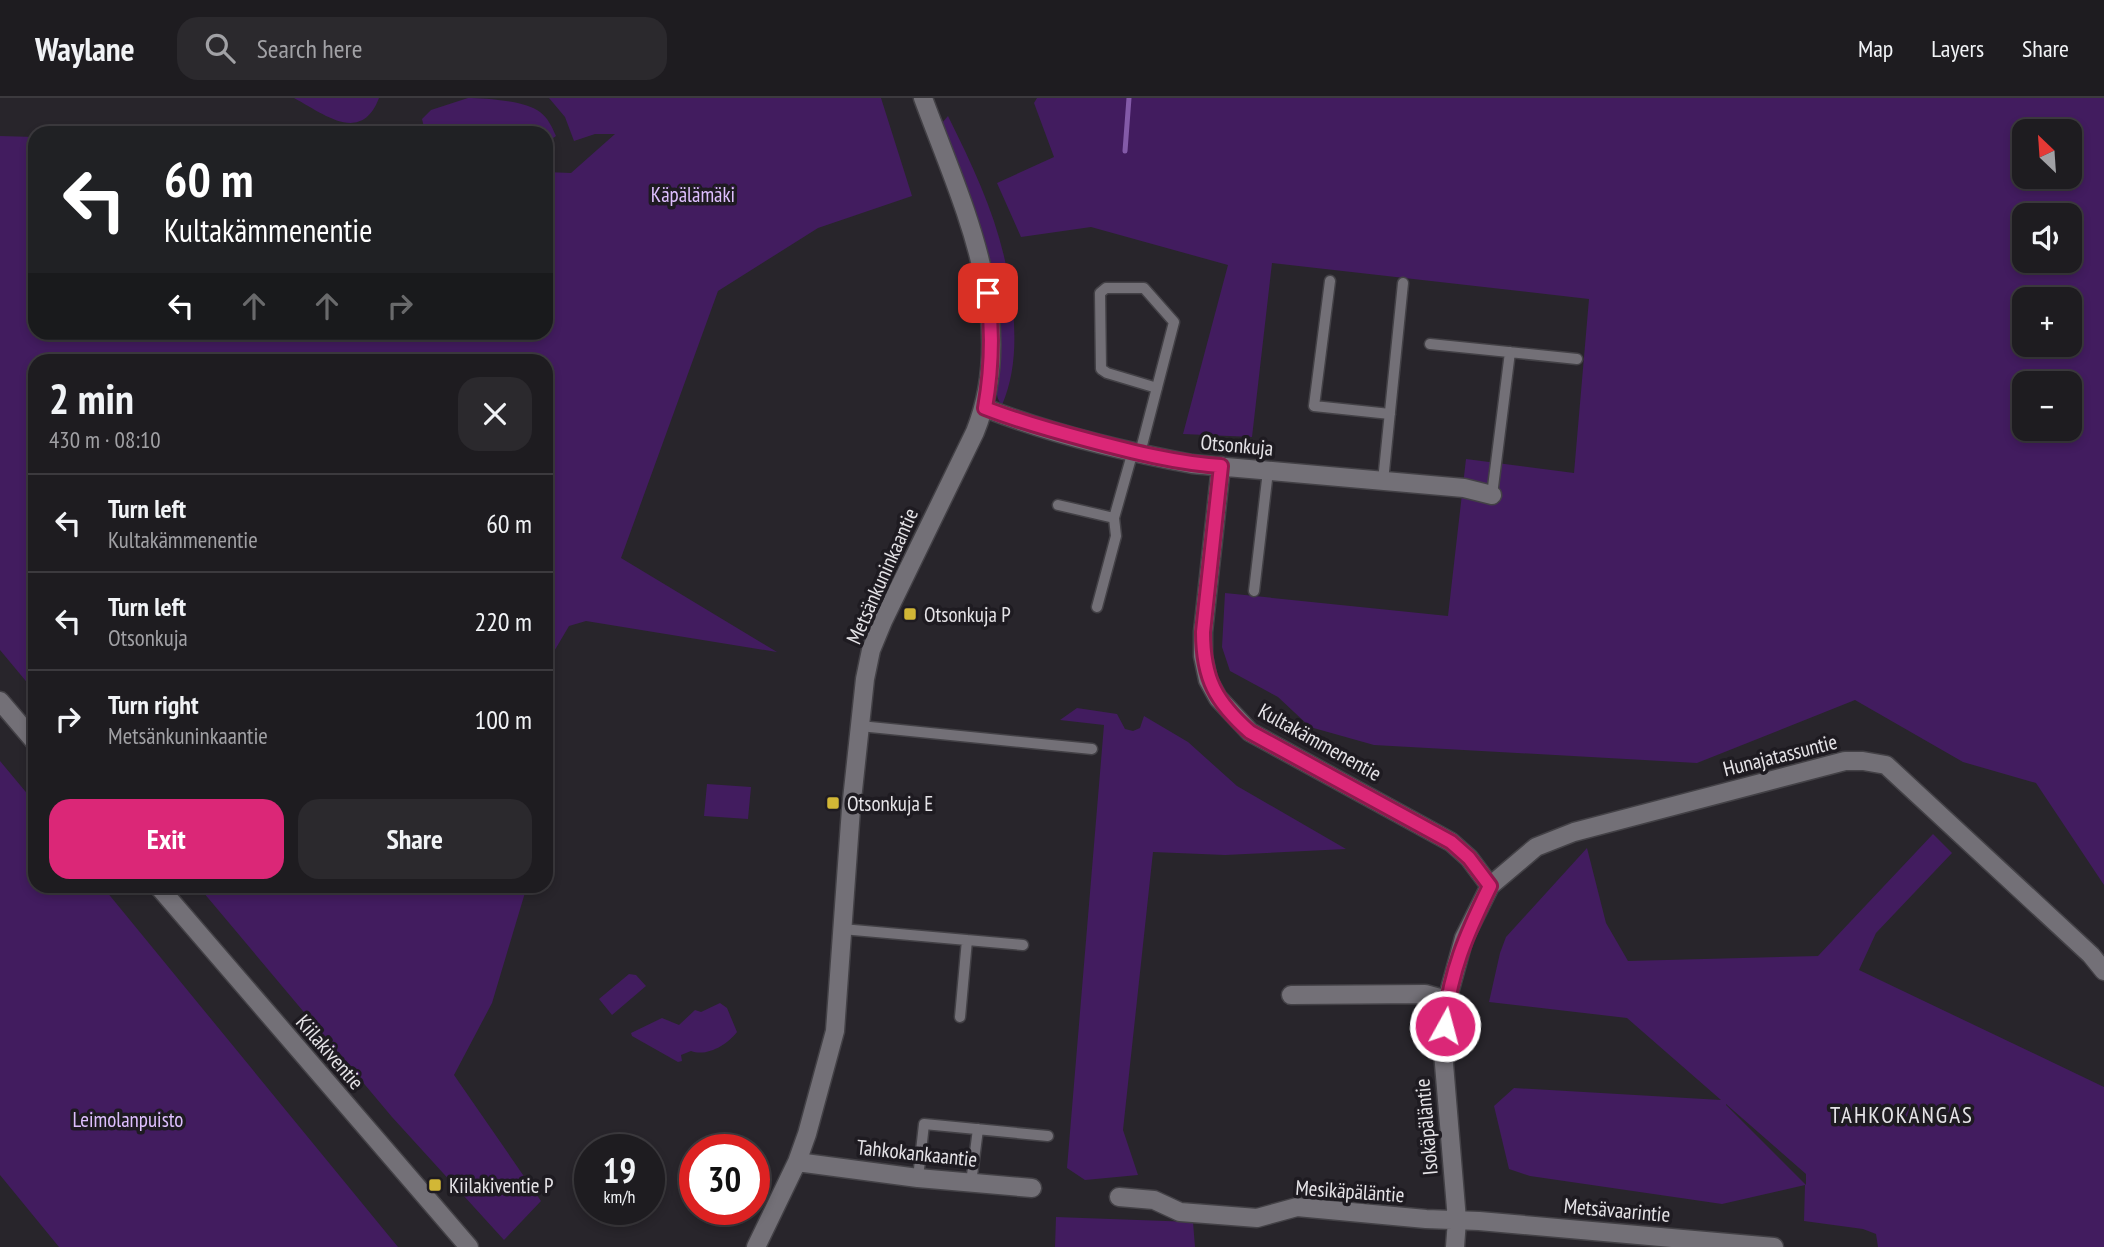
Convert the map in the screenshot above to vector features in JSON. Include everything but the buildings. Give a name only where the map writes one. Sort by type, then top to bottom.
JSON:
[{"type":"street","name":"Metsänkuninkaantie","points":[[756,1247],[797,1162],[835,1031],[860,726],[871,650],[985,408],[991,370],[993,328],[988,293],[967,218],[923,98]]},
{"type":"street","name":"Otsonkuja","points":[[985,408],[1061,432],[1192,464],[1464,488],[1492,495]]},
{"type":"street","name":"Kultakämmenentie","points":[[1221,466],[1203,632],[1203,656],[1209,680],[1218,698],[1233,718],[1250,732],[1451,842],[1469,858],[1490,886]]},
{"type":"street","points":[[0,701],[28,734]]},
{"type":"street","name":"Hunajatassuntie","points":[[1490,886],[1536,847],[1574,832],[1845,761],[1863,761],[1886,765],[1899,775],[2091,955],[2104,971]]},
{"type":"street","name":"Isokäpäläntie","points":[[1455,1247],[1457,1220],[1443,1052],[1447,1000],[1464,938],[1490,886]]},
{"type":"street","name":"Kiilakiventie","points":[[164,893],[469,1247]]},
{"type":"street","points":[[1291,995],[1425,995],[1447,1000]]},
{"type":"street","name":"Tahkokankaantie","points":[[797,1162],[918,1178],[1032,1188]]},
{"type":"street","name":"Mesikäpäläntie","points":[[1119,1197],[1154,1200],[1180,1212],[1257,1217],[1297,1207],[1457,1220]]},
{"type":"street","name":"Metsävaarintie","points":[[1457,1220],[1774,1247]]},
{"type":"lane","points":[[1330,281],[1314,406],[1390,414]]},
{"type":"lane","points":[[1382,481],[1404,283]]},
{"type":"lane","points":[[1097,607],[1116,536],[1114,518],[1157,388],[1174,322],[1144,288],[1106,288],[1100,293],[1101,369],[1157,388]]},
{"type":"lane","points":[[1430,344],[1577,359]]},
{"type":"lane","points":[[1492,495],[1510,352]]},
{"type":"lane","points":[[1254,591],[1268,471]]},
{"type":"lane","points":[[1058,505],[1114,518]]},
{"type":"lane","points":[[860,726],[1092,750]]},
{"type":"lane","points":[[842,929],[1023,945]]},
{"type":"lane","points":[[960,1017],[967,940]]},
{"type":"lane","points":[[918,1178],[924,1124],[1048,1136]]},
{"type":"lane","points":[[971,1182],[978,1129]]},
{"type":"green space","points":[[294,98],[379,98],[371,112],[362,120],[352,123],[329,117]]},
{"type":"green space","points":[[468,98],[506,101],[534,108],[551,126],[424,126],[422,119],[431,110]]},
{"type":"green space","name":"Käpälämäki","points":[[549,98],[881,98],[912,196],[818,228],[718,291],[621,558],[777,652],[586,621],[569,626],[553,653],[553,354],[28,354],[28,684],[0,650],[0,136],[28,137],[28,340],[553,340],[553,172],[571,173],[615,134],[595,134],[574,141],[565,117]]},
{"type":"green space","points":[[1037,98],[2104,98],[2104,885],[2036,783],[1963,762],[1855,700],[1697,763],[1374,745],[1310,727],[1278,697],[1230,671],[1222,647],[1225,593],[1448,616],[1466,459],[1574,473],[1589,299],[1272,263],[1252,437],[1183,434],[1228,265],[1091,227],[1021,237],[997,183],[1054,157],[1034,103]]},
{"type":"green space","points":[[948,116],[990,209],[1009,282],[1014,346],[1010,382],[1002,405],[997,394],[1000,333],[995,279],[942,123]]},
{"type":"green space","points":[[1077,708],[1117,714],[1125,729],[1133,731],[1140,728],[1144,716],[1188,742],[1237,786],[1346,849],[1225,855],[1153,852],[1123,1130],[1138,1175],[1085,1180],[1067,1168],[1104,725],[1060,720]]},
{"type":"green space","name":"Leimolanpuisto","points":[[0,761],[28,795],[28,893],[108,893],[398,1247],[59,1247],[0,1175]]},
{"type":"green space","points":[[707,784],[751,787],[748,819],[704,816]]},
{"type":"green space","points":[[1933,834],[1952,853],[1876,933],[1859,970],[2104,1087],[2104,1247],[1878,1247],[1876,1234],[1863,1229],[1804,1221],[1805,1185],[1722,1204],[1530,1176],[1509,1169],[1494,1106],[1514,1088],[1721,1100],[1627,1018],[1489,1002],[1506,937],[1587,848],[1606,923],[1628,961],[1818,956]],"holes":[[[1726,1104],[1806,1174],[1806,1185]]]},
{"type":"green space","points":[[204,893],[525,893],[492,1003],[454,1075],[541,1201],[504,1240],[392,1117]]},
{"type":"green space","points":[[629,974],[636,975],[646,986],[612,1015],[599,999]]},
{"type":"green space","points":[[720,1003],[727,1008],[737,1032],[728,1041],[710,1051],[691,1051],[681,1055],[682,1061],[678,1062],[632,1036],[631,1033],[662,1018],[679,1025],[695,1010],[701,1012]]},
{"type":"green space","points":[[1056,1217],[1193,1222],[1195,1247],[1055,1247]]},
{"type":"waterway","points":[[1125,151],[1129,98]]},
{"type":"place","name":"Otsonkuja P","points":[[910,614]]},
{"type":"place","name":"Otsonkuja E","points":[[833,803]]},
{"type":"place","name":"Kiilakiventie P","points":[[435,1185]]},
{"type":"district","name":"TAHKOKANGAS","points":[[1902,1114]]},
{"type":"route","points":[[988,293],[993,328],[991,370],[985,408],[1004,416],[1152,456],[1192,464],[1221,466],[1203,632],[1203,656],[1209,680],[1233,718],[1250,732],[1451,842],[1469,858],[1490,886],[1464,938],[1447,1000],[1445,1026]]}]
